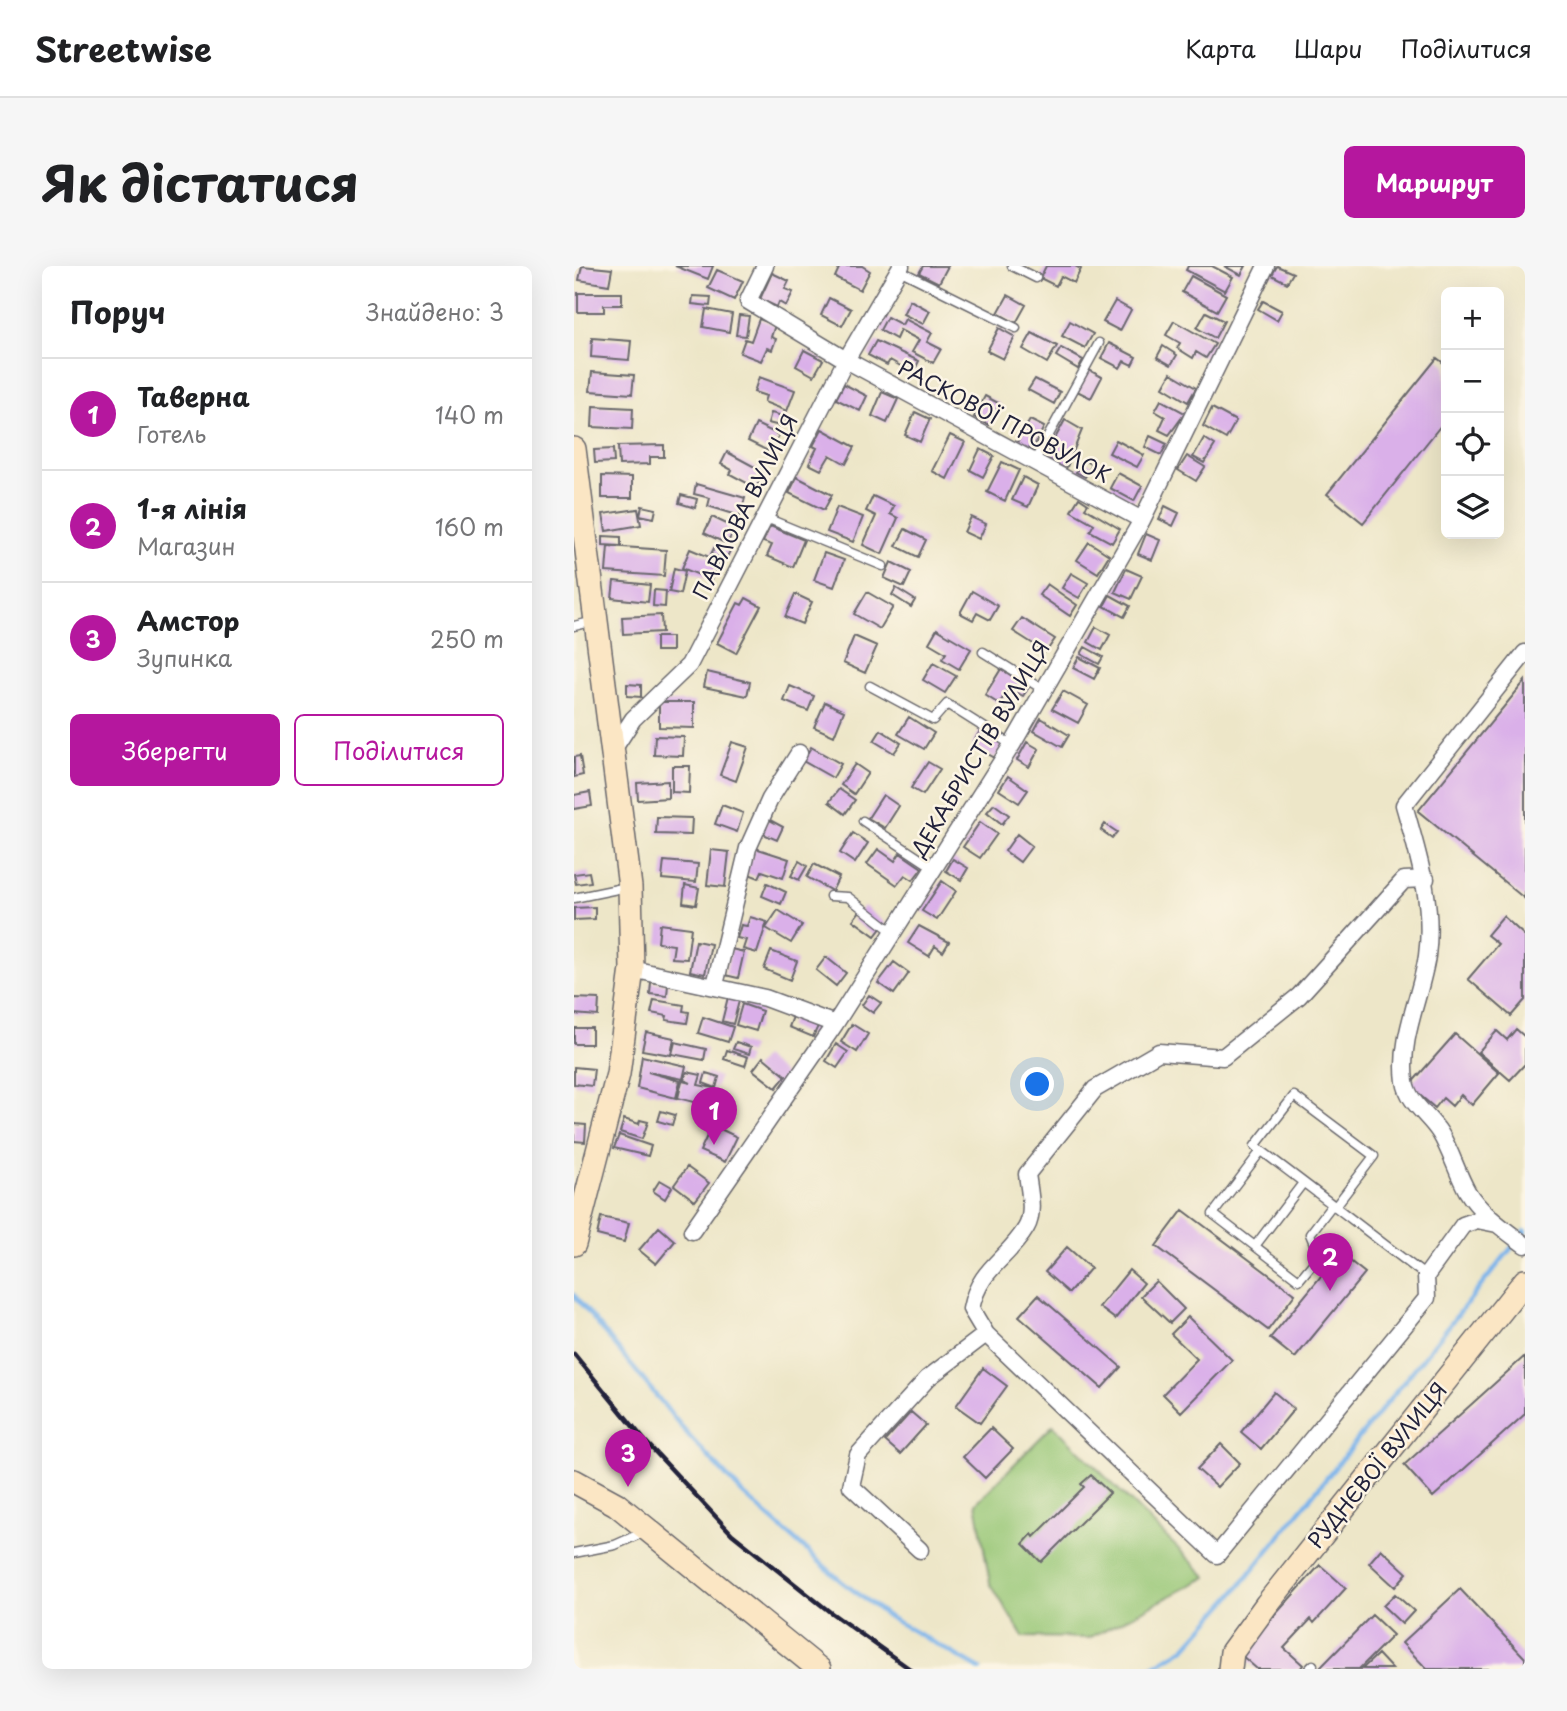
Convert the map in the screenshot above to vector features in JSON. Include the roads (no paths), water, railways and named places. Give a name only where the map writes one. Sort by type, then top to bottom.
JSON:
[{"type":"street","name":"РАСКОВОЇ ПРОВУЛОК","points":[[765,266],[748,301],[846,360],[1142,520]]},
{"type":"street","name":"ДЕКАБРИСТІВ ВУЛИЦЯ","points":[[692,1231],[835,1024],[1012,745],[1142,520],[1266,266]]},
{"type":"street","name":"ПАВЛОВА ВУЛИЦЯ","points":[[611,753],[633,719],[689,665],[846,360],[900,268]]},
{"type":"street","points":[[574,449],[584,623],[611,753],[630,887],[632,969],[618,1074],[574,1244]]},
{"type":"street","points":[[1525,653],[1404,805],[1426,879],[1427,957],[1409,1031],[1404,1077],[1407,1089],[1440,1132],[1468,1193],[1497,1224],[1525,1245]]},
{"type":"street","points":[[715,985],[748,848],[770,799],[799,753]]},
{"type":"street","points":[[1426,879],[1404,880],[1299,996],[1223,1056],[1159,1052],[1095,1089],[1027,1174],[1031,1209],[1027,1227],[975,1288],[971,1309],[986,1334],[1217,1555],[1427,1298],[1426,1276],[1462,1225],[1477,1220],[1497,1224]]},
{"type":"street","points":[[632,969],[765,998],[835,1024]]},
{"type":"street","name":"РУДНЄВОЇ ВУЛИЦЯ","points":[[1231,1660],[1525,1281]]},
{"type":"street","points":[[920,1550],[851,1486],[858,1455],[928,1378],[986,1334]]},
{"type":"street","points":[[574,1481],[616,1504],[819,1669]]},
{"type":"lane","points":[[1012,266],[1036,278]]},
{"type":"lane","points":[[900,268],[1016,328]]},
{"type":"lane","points":[[1034,462],[1099,342]]},
{"type":"lane","points":[[764,517],[883,566]]},
{"type":"lane","points":[[983,652],[1044,690]]},
{"type":"lane","points":[[870,686],[933,720],[947,704],[1012,745]]},
{"type":"lane","points":[[863,821],[934,868]]},
{"type":"lane","points":[[574,898],[630,887]]},
{"type":"lane","points":[[830,896],[848,897],[894,932]]},
{"type":"lane","points":[[1261,1151],[1213,1214],[1299,1280],[1320,1256],[1310,1234],[1333,1206],[1374,1156],[1294,1096],[1255,1146],[1333,1206],[1426,1276]]},
{"type":"lane","points":[[1255,1246],[1303,1183]]},
{"type":"lane","points":[[574,1553],[615,1545],[649,1530]]},
{"type":"waterway","points":[[1150,1669],[1185,1648],[1235,1592],[1525,1231]]},
{"type":"waterway","points":[[574,1295],[690,1437],[742,1493],[841,1581],[887,1616],[980,1669]]},
{"type":"railway","points":[[574,1354],[645,1441],[732,1534],[830,1612],[910,1669]]},
{"type":"place","name":"Таверна","points":[[714,1145]]},
{"type":"place","name":"1-я лінія","points":[[1330,1291]]},
{"type":"place","name":"Амстор","points":[[628,1487]]}]
